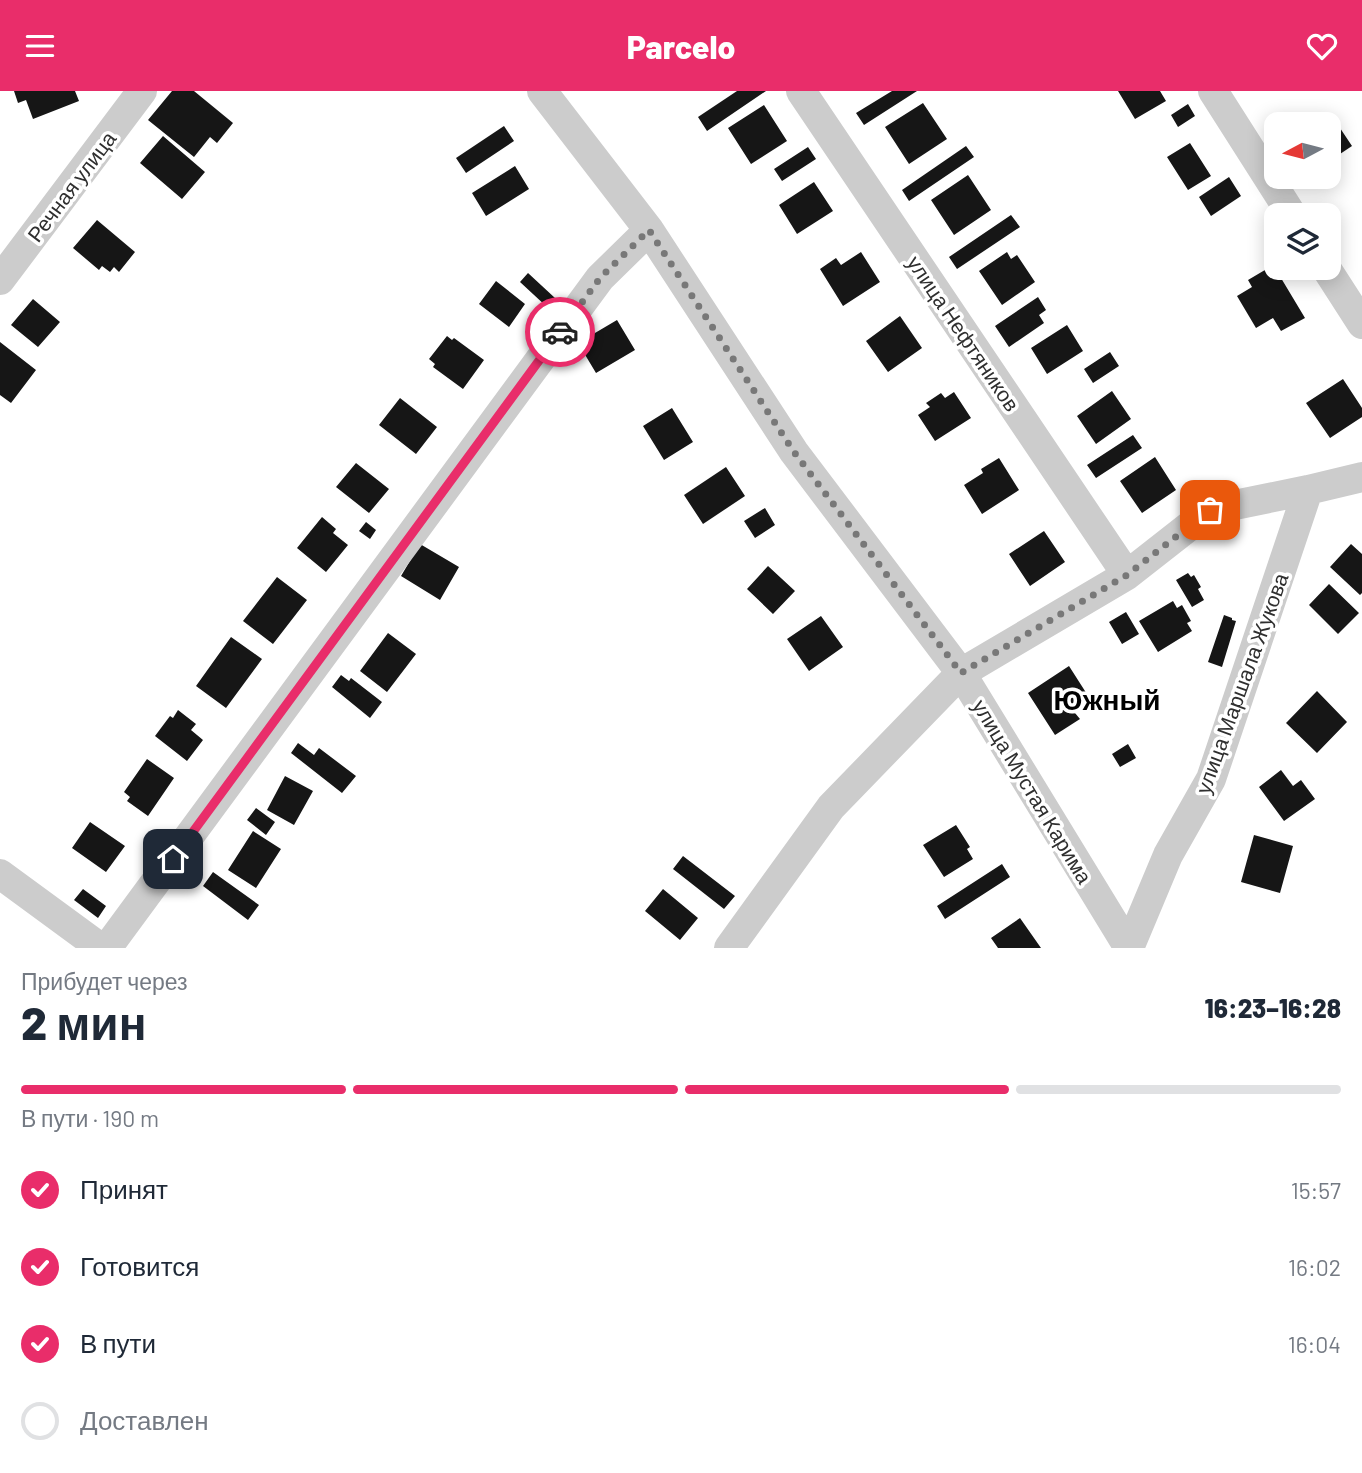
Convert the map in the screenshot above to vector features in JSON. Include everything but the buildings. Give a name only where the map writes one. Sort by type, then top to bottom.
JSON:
[{"type":"street","name":"Речная улица","points":[[0,280],[142,91]]},
{"type":"street","name":"улица Мустая Карима","points":[[542,91],[649,230],[794,452],[961,673],[1129,948]]},
{"type":"street","name":"улица Нефтяников","points":[[801,91],[1127,575]]},
{"type":"street","points":[[1213,91],[1284,203]]},
{"type":"street","points":[[107,948],[600,278],[649,230]]},
{"type":"street","points":[[1334,280],[1362,324]]},
{"type":"street","points":[[729,948],[831,807],[961,673],[1127,575],[1210,510],[1308,491],[1362,477]]},
{"type":"street","name":"улица Маршала Жукова","points":[[1129,948],[1168,855],[1211,779],[1308,491]]},
{"type":"street","points":[[0,874],[101,948]]},
{"type":"way so far","points":[[560,332],[600,278],[649,230],[794,452],[961,673],[1127,575],[1210,510]]},
{"type":"district","name":"Южный","points":[[1107,699]]},
{"type":"route","points":[[173,859],[560,332]]}]
